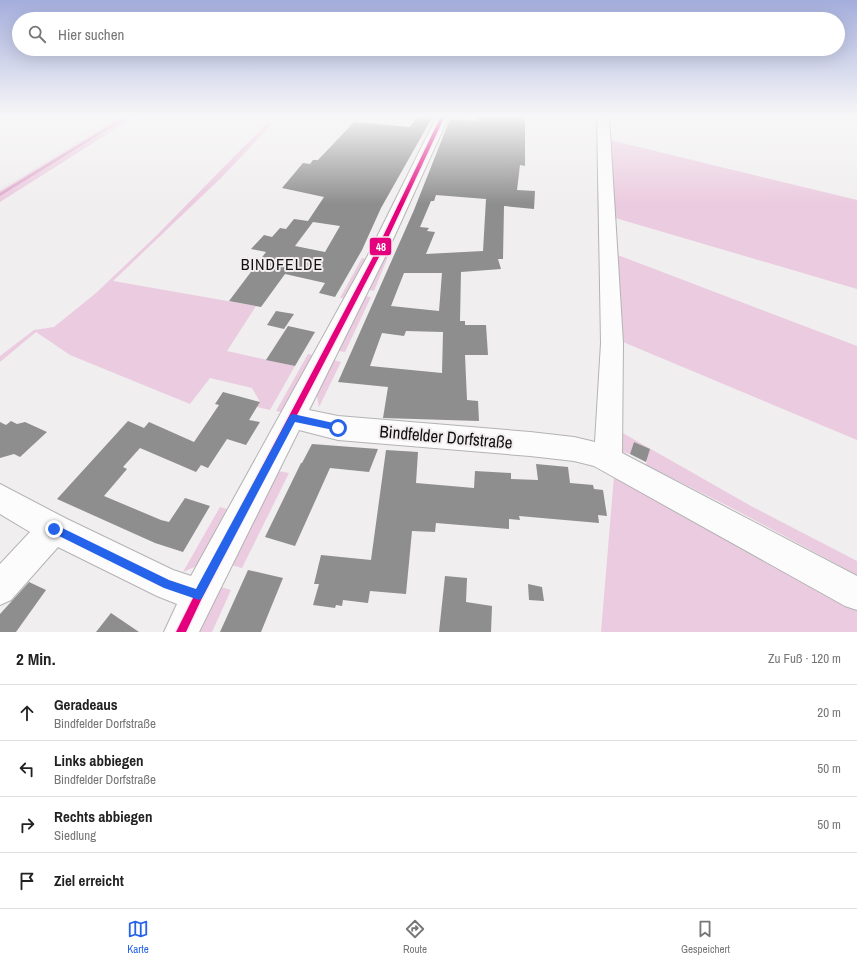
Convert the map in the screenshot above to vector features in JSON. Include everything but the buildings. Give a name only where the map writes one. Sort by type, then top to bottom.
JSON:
[{"type":"street","points":[[181,632],[376,257],[429,145]]},
{"type":"street","points":[[604,145],[612,343],[604,457]]},
{"type":"street","name":"Bindfelder Dorfstraße","points":[[293,418],[338,428],[530,444],[574,449],[604,457],[857,594]]},
{"type":"street","points":[[1,500],[54,529],[168,585],[199,595]]},
{"type":"street","points":[[0,589],[54,529]]},
{"type":"path","points":[[0,189],[72,145]]},
{"type":"shaded area","points":[[75,145],[89,145],[0,202],[0,191]]},
{"type":"shaded area","points":[[245,145],[252,145],[223,176],[113,281],[256,306],[227,351],[295,366],[270,410],[257,407],[260,402],[252,388],[210,378],[190,404],[70,355],[36,332],[0,362],[0,356],[34,330],[54,327],[96,293],[155,237]]},
{"type":"shaded area","points":[[610,145],[633,145],[857,200],[857,289],[612,217]]},
{"type":"shaded area","points":[[385,254],[389,254],[374,291],[369,290],[369,282],[374,280],[382,264],[379,261]]},
{"type":"shaded area","points":[[615,254],[857,346],[857,440],[623,342],[621,432],[751,506],[857,561],[857,575],[732,508],[646,465],[649,449],[634,442],[630,454],[623,452],[619,447]]},
{"type":"shaded area","points":[[362,258],[367,259],[345,298],[340,298]]},
{"type":"shaded area","points":[[365,296],[371,297],[345,352],[339,351],[336,348]]},
{"type":"shaded area","points":[[308,354],[317,356],[287,413],[276,411]]},
{"type":"shaded area","points":[[334,360],[341,362],[319,407],[316,391],[329,362]]},
{"type":"shaded area","points":[[278,471],[289,473],[242,568],[228,564]]},
{"type":"shaded area","points":[[614,476],[857,606],[857,632],[601,632]]},
{"type":"shaded area","points":[[220,507],[230,510],[201,564],[183,572]]},
{"type":"shaded area","points":[[218,586],[231,590],[212,632],[191,632]]},
{"type":"waterway","points":[[0,195],[80,145]]},
{"type":"transit line","name":"48","points":[[181,632],[376,257],[429,145]]},
{"type":"district","name":"BINDFELDE","points":[[282,264]]},
{"type":"route","points":[[54,529],[168,585],[199,595],[293,418],[338,428]]}]
